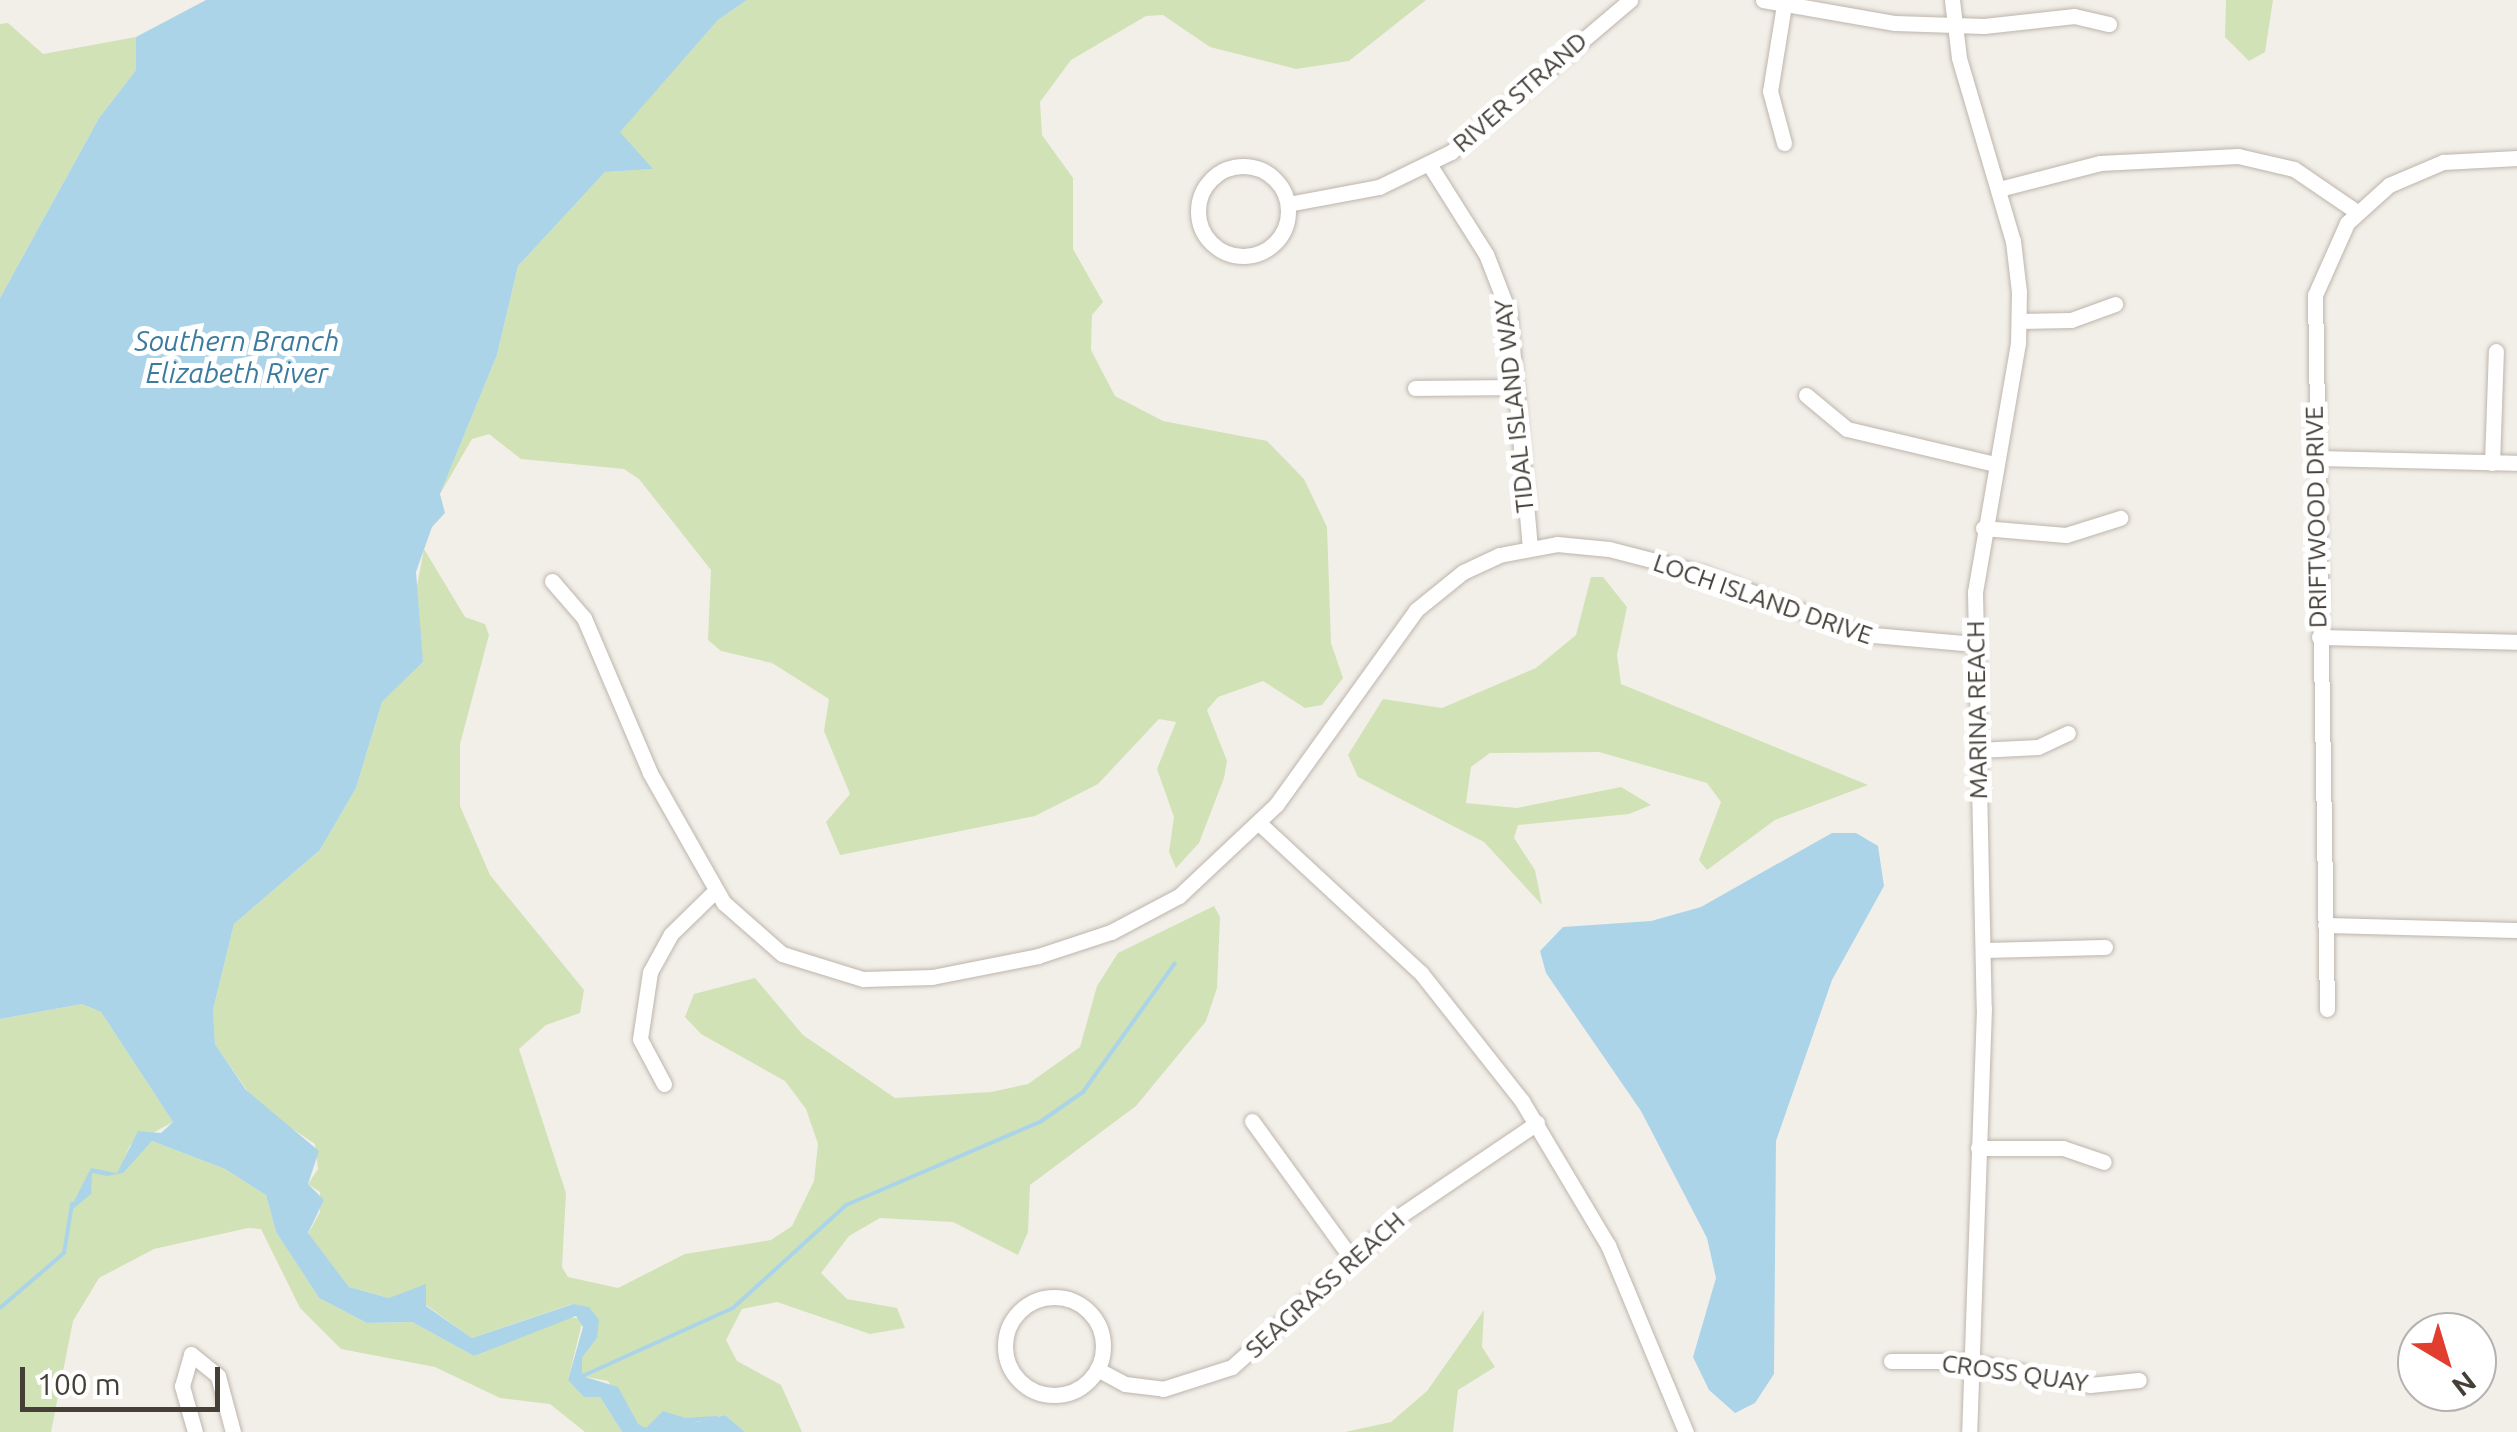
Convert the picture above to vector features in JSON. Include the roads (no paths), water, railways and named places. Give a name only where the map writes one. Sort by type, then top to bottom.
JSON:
[{"type":"street","name":"RIVER STRAND","points":[[1288,204],[1379,187],[1467,142],[1630,0]]},
{"type":"street","points":[[1763,0],[1955,26],[2074,16],[2109,24]]},
{"type":"street","name":"MARINA REACH","points":[[1952,0],[1955,26],[1999,189],[2019,321],[1983,528],[1976,644],[1982,950],[1978,1148],[1967,1361],[1969,1432]]},
{"type":"street","points":[[1784,5],[1770,91],[1784,144]]},
{"type":"street","points":[[1999,189],[2100,163],[2238,156],[2294,169],[2356,212]]},
{"type":"street","name":"DRIFTWOOD DRIVE","points":[[2327,1010],[2315,295],[2326,259],[2356,212],[2425,167],[2517,158]]},
{"type":"street","name":"TIDAL ISLAND WAY","points":[[1429,164],[1497,276],[1509,313],[1530,548]]},
{"type":"street","points":[[1236,166],[1270,175],[1288,204],[1280,239],[1249,256],[1216,248],[1197,218],[1206,184],[1236,166]]},
{"type":"street","points":[[2019,321],[2071,320],[2116,304]]},
{"type":"street","points":[[2492,463],[2496,352]]},
{"type":"street","points":[[1415,388],[1513,388]]},
{"type":"street","points":[[1806,395],[1847,429],[1995,464]]},
{"type":"street","points":[[2315,458],[2517,464]]},
{"type":"street","points":[[1983,528],[2066,534],[2120,518]]},
{"type":"street","name":"LOCH ISLAND DRIVE","points":[[552,581],[584,618],[650,773],[716,892],[764,943],[812,968],[862,979],[932,976],[1038,956],[1126,925],[1211,872],[1259,823],[1416,610],[1463,572],[1530,548],[1609,550],[1702,573],[1882,639],[1976,644]]},
{"type":"street","points":[[2319,637],[2517,642]]},
{"type":"street","points":[[1978,750],[2038,747],[2068,733]]},
{"type":"street","points":[[1259,823],[1421,973],[1537,1123],[1608,1245],[1686,1432]]},
{"type":"street","points":[[664,1084],[640,1039],[650,972],[671,934],[716,892]]},
{"type":"street","points":[[2325,925],[2517,930]]},
{"type":"street","points":[[1982,950],[2105,947]]},
{"type":"street","points":[[1252,1122],[1351,1258]]},
{"type":"street","name":"SEAGRASS REACH","points":[[1098,1368],[1142,1388],[1214,1377],[1351,1258],[1537,1123]]},
{"type":"street","points":[[1978,1148],[2063,1148],[2104,1162]]},
{"type":"street","points":[[1076,1301],[1098,1323],[1098,1368],[1073,1391],[1040,1393],[1012,1374],[1008,1325],[1030,1302],[1076,1301]]},
{"type":"street","points":[[195,1432],[182,1386],[191,1354],[218,1376],[233,1432]]},
{"type":"street","name":"CROSS QUAY","points":[[1891,1361],[1967,1361],[2090,1385],[2139,1380]]},
{"type":"water","name":"Southern Branch Elizabeth River","points":[[206,0],[747,0],[718,20],[620,132],[653,169],[605,172],[518,266],[497,355],[440,494],[445,513],[432,527],[416,572],[423,662],[382,702],[356,788],[320,850],[234,924],[213,1010],[215,1044],[246,1090],[319,1151],[308,1184],[324,1200],[308,1233],[349,1287],[389,1298],[426,1284],[426,1306],[472,1338],[573,1304],[589,1307],[599,1320],[597,1338],[582,1358],[582,1376],[618,1387],[638,1424],[646,1428],[663,1411],[698,1422],[725,1415],[745,1432],[622,1432],[600,1397],[584,1397],[568,1380],[583,1327],[576,1316],[474,1356],[412,1322],[367,1323],[319,1298],[276,1232],[266,1195],[225,1169],[152,1141],[123,1173],[107,1176],[92,1173],[91,1194],[68,1213],[91,1168],[117,1173],[138,1131],[161,1133],[173,1122],[101,1012],[82,1004],[0,1019],[0,298],[99,118],[136,70],[136,37]]},
{"type":"water","points":[[1832,833],[1856,833],[1878,846],[1884,886],[1832,980],[1776,1141],[1774,1374],[1755,1403],[1735,1413],[1709,1390],[1693,1357],[1716,1278],[1707,1238],[1641,1111],[1546,973],[1540,951],[1563,927],[1651,921],[1701,907]]},
{"type":"waterway","points":[[578,1378],[733,1308],[846,1205],[1040,1122],[1083,1092],[1175,963]]},
{"type":"waterway","points":[[0,1308],[64,1253],[72,1204]]},
{"type":"waterway","points":[[686,1420],[716,1418]]}]
